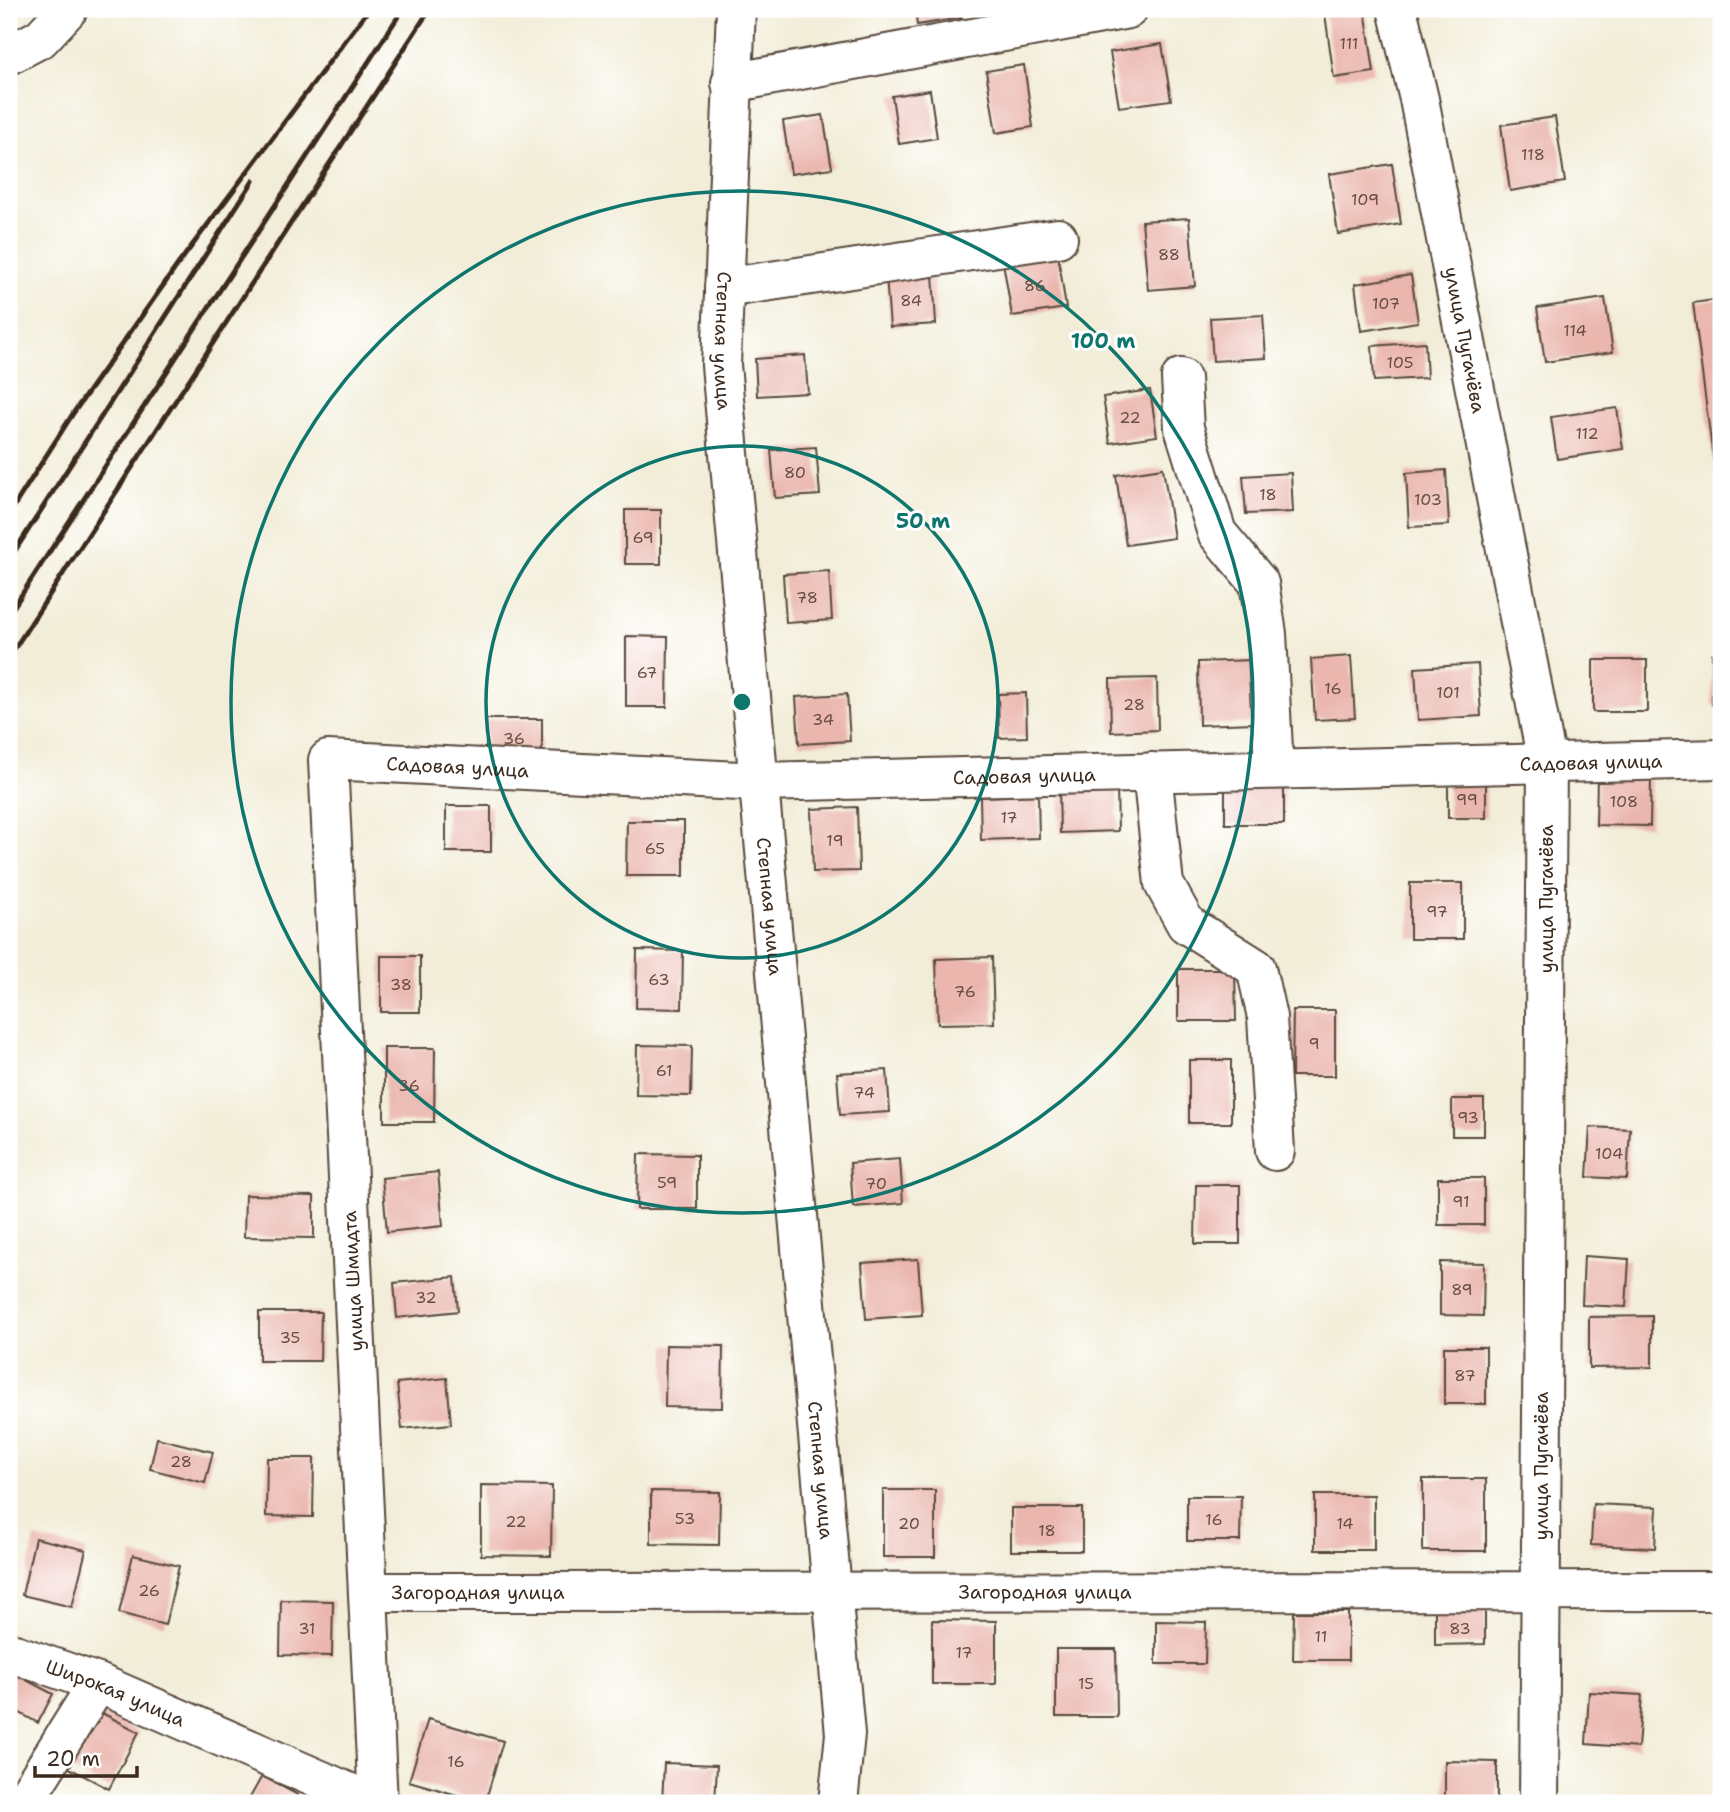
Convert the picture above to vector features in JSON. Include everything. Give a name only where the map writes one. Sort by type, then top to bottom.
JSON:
[{"type":"street","points":[[9,55],[41,38],[68,9]]},
{"type":"street","name":"Степная улица","points":[[736,9],[721,365],[845,1734],[838,1803]]},
{"type":"street","points":[[731,83],[1128,9]]},
{"type":"street","name":"улица Пугачёва","points":[[1396,9],[1419,99],[1547,762],[1539,1803]]},
{"type":"street","points":[[724,288],[1058,238]]},
{"type":"street","points":[[1181,378],[1184,428],[1217,533],[1259,583],[1267,634],[1274,769]]},
{"type":"street","name":"Садовая улица","points":[[328,760],[759,782],[1721,759]]},
{"type":"street","name":"улица Шмидта","points":[[328,760],[376,1803]]},
{"type":"street","points":[[1153,772],[1164,884],[1186,924],[1256,968],[1267,1017],[1275,1151]]},
{"type":"street","name":"Загородная улица","points":[[368,1592],[1721,1591]]},
{"type":"street","name":"Широкая улица","points":[[9,1651],[98,1683],[376,1803]]},
{"type":"street","points":[[23,1803],[98,1683]]},
{"type":"building","points":[[915,9],[960,9],[961,18],[917,25]]},
{"type":"building","points":[[1365,9],[1374,72],[1334,78],[1325,14]]},
{"type":"building","points":[[1162,44],[1171,100],[1119,107],[1110,52]]},
{"type":"building","points":[[1024,65],[1033,127],[996,133],[986,71]]},
{"type":"building","points":[[930,90],[937,138],[899,144],[892,96]]},
{"type":"building","points":[[823,115],[832,168],[791,174],[783,121]]},
{"type":"building","points":[[1555,117],[1565,182],[1510,191],[1501,125]]},
{"type":"building","points":[[1392,164],[1401,224],[1338,234],[1329,174]]},
{"type":"building","points":[[1189,218],[1195,286],[1148,290],[1142,221]]},
{"type":"building","points":[[1058,254],[1066,308],[1012,316],[1003,262]]},
{"type":"building","points":[[933,274],[936,324],[890,327],[886,277]]},
{"type":"building","points":[[1411,275],[1418,322],[1361,331],[1355,284]]},
{"type":"building","points":[[1605,298],[1613,352],[1545,362],[1537,308]]},
{"type":"building","points":[[1721,299],[1721,512],[1720,512],[1693,303]]},
{"type":"building","points":[[1263,315],[1266,358],[1213,361],[1210,318]]},
{"type":"building","points":[[1425,342],[1427,378],[1374,381],[1372,346]]},
{"type":"building","points":[[805,355],[808,393],[757,396],[755,359]]},
{"type":"building","points":[[1150,390],[1157,436],[1110,443],[1103,397]]},
{"type":"building","points":[[1617,408],[1623,449],[1557,459],[1551,417]]},
{"type":"building","points":[[816,447],[820,495],[775,498],[771,450]]},
{"type":"building","points":[[1163,468],[1174,538],[1126,545],[1116,475]]},
{"type":"building","points":[[1446,470],[1449,525],[1409,527],[1406,473]]},
{"type":"building","points":[[1291,473],[1293,512],[1246,514],[1243,476]]},
{"type":"building","points":[[625,510],[661,510],[661,564],[625,564]]},
{"type":"building","points":[[829,571],[832,620],[786,623],[783,574]]},
{"type":"building","points":[[626,636],[668,637],[667,707],[626,707]]},
{"type":"building","points":[[1712,654],[1721,654],[1721,705],[1712,705]]},
{"type":"building","points":[[1351,656],[1355,718],[1315,720],[1311,659]]},
{"type":"building","points":[[1252,660],[1254,723],[1199,725],[1198,662]]},
{"type":"building","points":[[1593,660],[1647,660],[1647,712],[1593,712]]},
{"type":"building","points":[[1478,664],[1481,716],[1418,720],[1415,668]]},
{"type":"building","points":[[1157,678],[1158,730],[1111,732],[1110,679]]},
{"type":"building","points":[[1026,693],[1027,737],[999,738],[998,694]]},
{"type":"building","points":[[847,694],[850,741],[799,744],[796,697]]},
{"type":"building","points":[[486,719],[542,719],[542,758],[486,758]]},
{"type":"building","points":[[1597,777],[1651,778],[1650,826],[1596,825]]},
{"type":"building","points":[[1225,778],[1284,778],[1284,824],[1225,824]]},
{"type":"building","points":[[1448,779],[1486,779],[1486,818],[1448,818]]},
{"type":"building","points":[[1117,786],[1118,831],[1060,833],[1059,787]]},
{"type":"building","points":[[1038,795],[1039,838],[981,840],[980,797]]},
{"type":"building","points":[[446,806],[491,806],[491,852],[446,852]]},
{"type":"building","points":[[857,807],[859,871],[813,872],[811,809]]},
{"type":"building","points":[[627,821],[684,821],[684,876],[626,876]]},
{"type":"building","points":[[1410,883],[1463,883],[1463,939],[1410,939]]},
{"type":"building","points":[[637,950],[683,951],[682,1009],[636,1008]]},
{"type":"building","points":[[381,956],[420,956],[420,1012],[381,1012]]},
{"type":"building","points":[[992,957],[994,1023],[938,1024],[936,959]]},
{"type":"building","points":[[1178,969],[1235,969],[1236,1021],[1178,1021]]},
{"type":"building","points":[[1293,1010],[1335,1010],[1335,1076],[1292,1076]]},
{"type":"building","points":[[637,1045],[692,1046],[691,1096],[636,1095]]},
{"type":"building","points":[[384,1048],[435,1048],[434,1122],[384,1122]]},
{"type":"building","points":[[1189,1060],[1231,1060],[1231,1123],[1189,1123]]},
{"type":"building","points":[[887,1070],[890,1112],[840,1115],[837,1073]]},
{"type":"building","points":[[1452,1099],[1484,1099],[1484,1136],[1452,1136]]},
{"type":"building","points":[[1590,1127],[1630,1129],[1627,1179],[1587,1177]]},
{"type":"building","points":[[638,1154],[697,1155],[697,1209],[637,1209]]},
{"type":"building","points":[[900,1159],[903,1203],[853,1207],[850,1163]]},
{"type":"building","points":[[438,1172],[443,1226],[387,1232],[382,1178]]},
{"type":"building","points":[[1438,1178],[1484,1178],[1484,1225],[1438,1225]]},
{"type":"building","points":[[1196,1185],[1240,1185],[1240,1244],[1195,1244]]},
{"type":"building","points":[[245,1195],[314,1196],[314,1238],[244,1237]]},
{"type":"building","points":[[1584,1256],[1629,1259],[1626,1307],[1582,1305]]},
{"type":"building","points":[[918,1259],[922,1315],[866,1319],[862,1263]]},
{"type":"building","points":[[1440,1262],[1484,1263],[1483,1316],[1440,1315]]},
{"type":"building","points":[[455,1277],[458,1311],[397,1318],[394,1283]]},
{"type":"building","points":[[259,1312],[321,1312],[320,1361],[259,1361]]},
{"type":"building","points":[[1652,1316],[1652,1367],[1589,1368],[1589,1317]]},
{"type":"building","points":[[666,1345],[723,1346],[722,1408],[665,1407]]},
{"type":"building","points":[[1444,1347],[1486,1347],[1486,1404],[1444,1404]]},
{"type":"building","points":[[447,1378],[451,1424],[402,1429],[397,1383]]},
{"type":"building","points":[[157,1438],[213,1452],[205,1483],[150,1469]]},
{"type":"building","points":[[267,1458],[314,1458],[313,1517],[266,1516]]},
{"type":"building","points":[[1423,1479],[1486,1479],[1486,1551],[1423,1551]]},
{"type":"building","points":[[481,1485],[552,1486],[551,1556],[481,1555]]},
{"type":"building","points":[[883,1490],[935,1490],[935,1557],[883,1557]]},
{"type":"building","points":[[651,1491],[720,1492],[719,1545],[651,1544]]},
{"type":"building","points":[[1315,1495],[1374,1495],[1374,1550],[1315,1550]]},
{"type":"building","points":[[1187,1496],[1241,1496],[1240,1541],[1187,1541]]},
{"type":"building","points":[[1593,1504],[1657,1507],[1655,1548],[1591,1545]]},
{"type":"building","points":[[1011,1508],[1082,1508],[1082,1551],[1011,1551]]},
{"type":"building","points":[[35,1538],[86,1550],[72,1607],[22,1595]]},
{"type":"building","points":[[133,1555],[179,1566],[165,1625],[119,1613]]},
{"type":"building","points":[[281,1600],[333,1601],[332,1656],[280,1655]]},
{"type":"building","points":[[1435,1611],[1485,1611],[1485,1644],[1435,1645]]},
{"type":"building","points":[[1294,1612],[1348,1612],[1348,1660],[1293,1660]]},
{"type":"building","points":[[932,1620],[996,1621],[996,1684],[932,1684]]},
{"type":"building","points":[[1156,1621],[1206,1622],[1205,1664],[1156,1664]]},
{"type":"building","points":[[1056,1649],[1116,1649],[1117,1717],[1056,1717]]},
{"type":"building","points":[[9,1671],[53,1694],[38,1723],[9,1707]]},
{"type":"building","points":[[1589,1692],[1642,1695],[1638,1748],[1586,1744]]},
{"type":"building","points":[[98,1711],[139,1732],[109,1789],[69,1768]]},
{"type":"building","points":[[428,1719],[503,1741],[485,1803],[409,1781]]},
{"type":"building","points":[[1445,1761],[1497,1762],[1497,1803],[1445,1803]]},
{"type":"building","points":[[664,1763],[717,1765],[715,1803],[662,1803]]},
{"type":"building","points":[[262,1776],[298,1795],[294,1803],[247,1803]]},
{"type":"railway","points":[[9,514],[74,412],[179,263],[369,9]]},
{"type":"railway","points":[[9,614],[403,9]]},
{"type":"railway","points":[[9,657],[430,9]]},
{"type":"railway","points":[[9,560],[253,181]]}]
